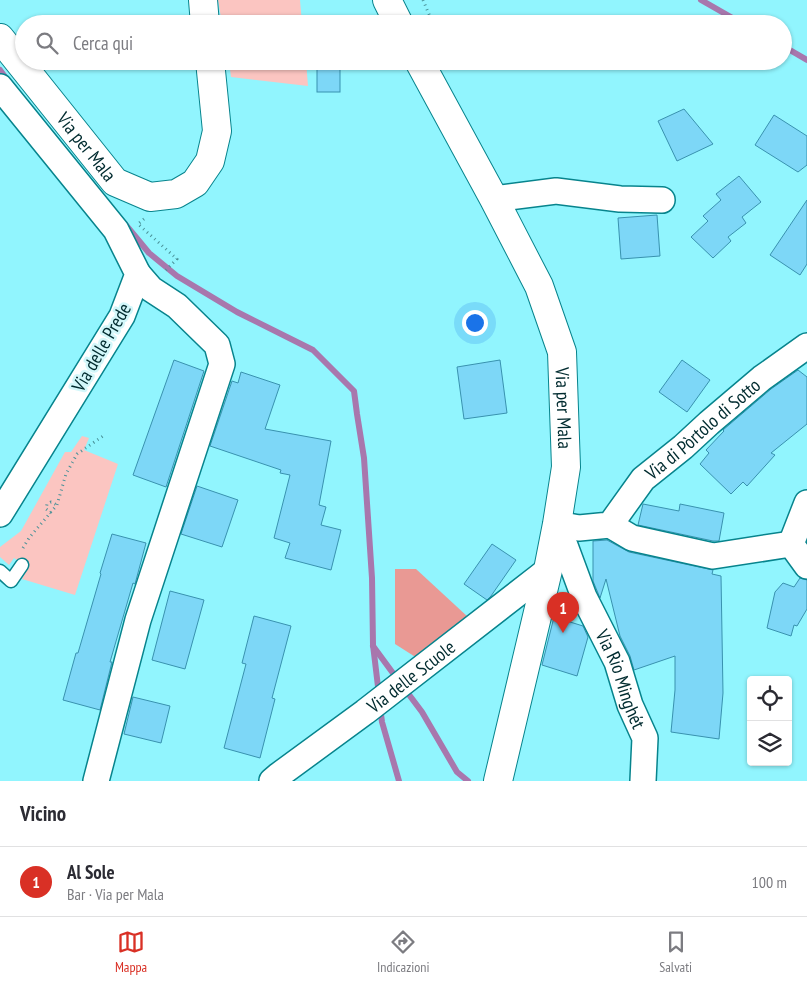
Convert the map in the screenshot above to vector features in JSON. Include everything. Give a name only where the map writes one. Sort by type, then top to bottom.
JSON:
[{"type":"main road","points":[[203,0],[205,15]]},
{"type":"main road","points":[[387,0],[395,15]]},
{"type":"main road","name":"Via per Mala","points":[[0,38],[15,57]]},
{"type":"main road","name":"Via per Mala","points":[[26,70],[115,182],[150,197],[176,194],[195,183],[210,161],[217,131],[211,70]]},
{"type":"main road","name":"Via per Mala","points":[[425,70],[538,286],[562,352],[566,467],[548,570],[498,781]]},
{"type":"street","points":[[0,87],[116,230],[149,275],[151,289],[177,306],[217,345],[222,364],[138,620],[96,781]]},
{"type":"street","points":[[494,199],[556,191],[620,199],[662,200]]},
{"type":"street","name":"Via delle Prede","points":[[0,514],[106,340],[149,275]]},
{"type":"street","name":"Via di Pòrtolo di Sotto","points":[[610,525],[643,478],[683,447],[709,422],[762,378],[807,346]]},
{"type":"street","points":[[791,544],[807,503]]},
{"type":"street","points":[[557,524],[579,528],[610,525],[632,538],[713,556],[791,544]]},
{"type":"street","name":"Via Rio Minghét","points":[[557,524],[584,597],[617,662],[630,705],[645,738],[643,781]]},
{"type":"street","points":[[791,544],[807,566]]},
{"type":"street","name":"Via delle Scuole","points":[[272,781],[278,774],[365,712],[548,570]]},
{"type":"lane","points":[[0,571],[11,581],[21,559]]},
{"type":"path","points":[[423,0],[429,15]]},
{"type":"path","points":[[149,275],[177,259],[138,224],[150,213],[150,197]]},
{"type":"path","points":[[21,559],[29,538],[57,506],[66,474],[77,454],[103,436]]},
{"type":"path","points":[[51,513],[46,509],[47,504],[51,502],[57,506]]},
{"type":"shaded area","points":[[218,0],[300,0],[301,15],[220,15]]},
{"type":"shaded area","points":[[230,70],[307,70],[308,86],[231,77]]},
{"type":"shaded area","points":[[82,436],[89,438],[84,450],[118,464],[75,595],[22,579],[28,567],[14,558],[9,565],[0,557],[0,547],[21,531],[65,452],[71,452]]},
{"type":"shaded area","points":[[395,569],[416,569],[468,617],[417,658],[395,644]]},
{"type":"building","points":[[317,70],[340,70],[340,92],[317,92]]},
{"type":"building","points":[[684,109],[713,144],[677,161],[658,121]]},
{"type":"building","points":[[774,115],[807,136],[807,165],[798,172],[755,145]]},
{"type":"building","points":[[739,176],[761,202],[742,217],[746,223],[728,237],[731,241],[713,258],[691,237],[708,221],[703,216],[721,200],[716,194]]},
{"type":"building","points":[[807,200],[807,264],[800,275],[770,255]]},
{"type":"building","points":[[657,215],[660,256],[621,259],[618,218]]},
{"type":"building","points":[[174,360],[204,371],[166,487],[133,475]]},
{"type":"building","points":[[500,360],[507,413],[464,419],[457,367]]},
{"type":"building","points":[[682,360],[710,380],[687,412],[659,392]]},
{"type":"building","points":[[798,370],[807,377],[807,424],[771,453],[775,455],[747,486],[743,482],[731,494],[700,464],[709,453],[706,450],[723,430],[771,389]]},
{"type":"building","points":[[241,372],[280,385],[265,429],[331,441],[319,505],[326,507],[321,525],[341,530],[331,570],[285,558],[290,543],[274,538],[290,475],[280,473],[281,470],[210,446],[232,381],[238,383]]},
{"type":"building","points":[[197,486],[238,500],[222,547],[181,534]]},
{"type":"building","points":[[643,504],[679,511],[680,504],[724,513],[719,541],[638,525]]},
{"type":"building","points":[[112,534],[146,543],[110,662],[112,662],[100,710],[63,700]]},
{"type":"building","points":[[607,540],[629,552],[713,570],[712,574],[721,576],[723,693],[719,739],[671,732],[675,690],[675,656],[634,670],[630,656],[620,636],[606,579],[600,598],[593,581],[593,541]]},
{"type":"building","points":[[492,544],[516,560],[487,600],[464,584]]},
{"type":"building","points":[[800,578],[807,580],[807,609],[797,626],[794,625],[791,636],[767,628],[775,592],[783,583],[794,587]]},
{"type":"building","points":[[170,591],[204,600],[185,669],[152,660]]},
{"type":"building","points":[[254,616],[291,626],[272,698],[275,699],[260,758],[224,748],[246,664],[242,663]]},
{"type":"building","points":[[554,617],[583,626],[588,637],[577,676],[542,665]]},
{"type":"building","points":[[133,697],[170,706],[161,743],[124,734]]},
{"type":"waterway","points":[[701,0],[727,15]]},
{"type":"waterway","points":[[792,51],[807,60]]},
{"type":"waterway","points":[[0,70],[8,81]]},
{"type":"waterway","points":[[125,224],[149,253],[177,276],[237,312],[313,350],[354,391],[364,458],[372,578],[373,645],[379,695]]},
{"type":"waterway","points":[[373,646],[398,680]]},
{"type":"waterway","points":[[404,688],[422,712],[457,772],[468,781]]},
{"type":"waterway","points":[[380,707],[382,722],[399,781]]},
{"type":"place","name":"Al Sole","points":[[563,633]]}]
